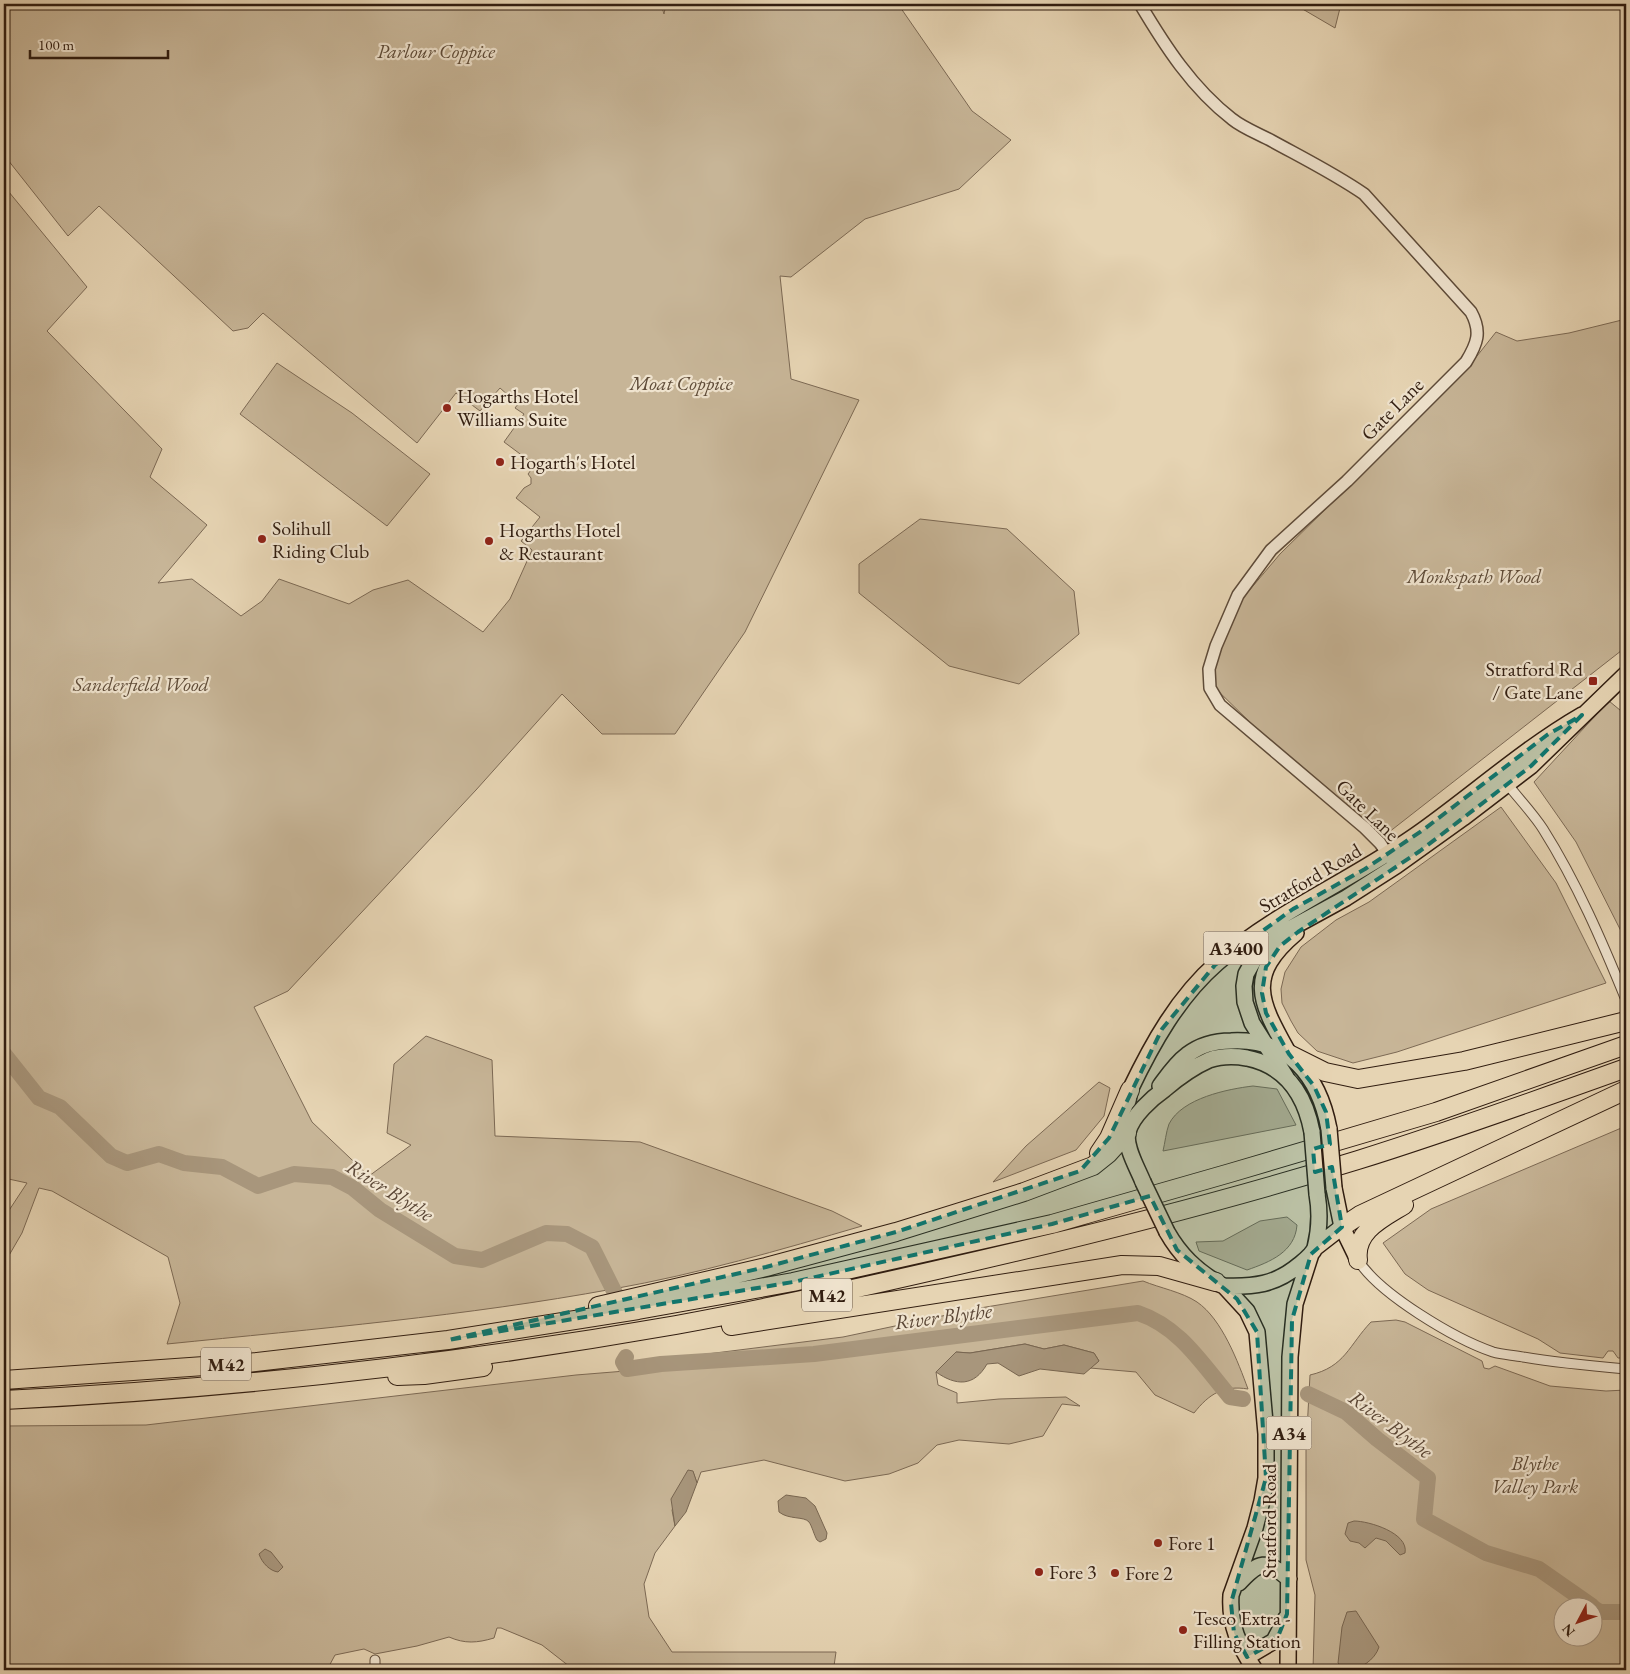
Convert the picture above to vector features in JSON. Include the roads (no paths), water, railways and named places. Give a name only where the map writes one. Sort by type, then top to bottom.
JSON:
[{"type":"highway","points":[[1289,1054],[1325,1072],[1358,1079],[1464,1061],[1626,1021]]},
{"type":"highway","name":"M42","points":[[4,1380],[246,1363],[448,1340],[638,1310],[794,1282],[1052,1224],[1436,1112],[1626,1045]]},
{"type":"highway","name":"M42","points":[[4,1400],[208,1387],[426,1362],[667,1326],[805,1300],[1070,1241],[1359,1160],[1626,1068]]},
{"type":"highway","points":[[1080,1171],[1095,1158],[1106,1143],[1130,1090]]},
{"type":"highway","points":[[1342,1227],[1360,1215],[1626,1090]]},
{"type":"highway","points":[[448,1340],[804,1257],[896,1232],[1024,1192],[1080,1171],[1102,1160],[1128,1131]]},
{"type":"highway","points":[[1358,1260],[1356,1249],[1362,1235],[1376,1223],[1443,1177]]},
{"type":"highway","points":[[299,1377],[424,1376],[1122,1265],[1159,1266],[1220,1284]]},
{"type":"main road","name":"Stratford Road","points":[[1128,1131],[1127,1110],[1130,1090],[1162,1029],[1215,965],[1244,941],[1293,909],[1392,860],[1464,818],[1503,777],[1555,744],[1582,715],[1626,674]]},
{"type":"main road","name":"Stratford Road","points":[[1286,1078],[1252,1023],[1245,1002],[1244,986],[1252,962],[1260,949],[1271,939],[1346,898],[1392,860]]},
{"type":"main road","points":[[1346,898],[1280,946],[1266,967],[1263,982],[1263,1002],[1266,1013],[1289,1054],[1319,1094],[1329,1129],[1334,1188],[1342,1227],[1358,1260]]},
{"type":"main road","points":[[1148,1102],[1176,1065],[1200,1048],[1223,1041],[1265,1044],[1289,1054]]},
{"type":"main road","name":"A34","points":[[1220,1284],[1190,1264],[1178,1250],[1167,1232],[1143,1182],[1130,1147],[1128,1131],[1148,1102],[1196,1067],[1219,1058],[1256,1060],[1269,1065],[1286,1078],[1304,1103],[1312,1132],[1319,1209],[1313,1252]]},
{"type":"main road","points":[[1220,1284],[1251,1287],[1273,1282],[1291,1272],[1342,1227]]},
{"type":"main road","name":"Stratford Road","points":[[1288,1670],[1287,1614],[1292,1320],[1313,1252]]},
{"type":"main road","name":"Stratford Road","points":[[1220,1284],[1247,1312],[1257,1332],[1266,1434],[1266,1478],[1262,1501],[1231,1603],[1234,1633],[1251,1664]]},
{"type":"main road","points":[[1234,1588],[1253,1568],[1261,1565],[1274,1566],[1289,1579]]},
{"type":"main road","name":"A34","points":[[1251,1664],[1274,1640],[1287,1614]]},
{"type":"street","name":"Gate Lane","points":[[1140,4],[1192,81],[1208,98],[1233,120],[1336,176],[1364,194],[1471,312],[1477,323],[1474,347],[1466,362],[1347,481],[1271,550],[1238,595],[1216,646],[1209,669],[1210,688],[1220,705],[1365,828],[1392,860]]},
{"type":"street","points":[[1503,777],[1541,826],[1558,854],[1581,896],[1626,1000]]},
{"type":"street","points":[[1358,1260],[1378,1283],[1410,1308],[1448,1330],[1493,1352],[1558,1364],[1626,1369]]},
{"type":"street","points":[[375,1660],[375,1670]]},
{"type":"waterway","name":"River Blythe","points":[[4,1054],[39,1098],[60,1107],[111,1156],[127,1163],[159,1154],[184,1163],[222,1167],[258,1186],[294,1174],[332,1177],[353,1188],[380,1210],[455,1256],[482,1260],[546,1233],[567,1234],[592,1247],[615,1293]]},
{"type":"waterway","name":"River Blythe","points":[[626,1357],[623,1362],[627,1369],[661,1364],[814,1354],[1138,1313],[1166,1327],[1200,1360],[1230,1397],[1243,1399]]},
{"type":"waterway","name":"River Blythe","points":[[1308,1394],[1346,1412],[1377,1439],[1428,1478],[1424,1519],[1486,1553],[1539,1569],[1578,1596]]},
{"type":"waterway","name":"River Blythe","points":[[1602,1612],[1626,1612]]},
{"type":"place","name":"Hogarths Hotel Williams Suite","points":[[447,408]]},
{"type":"place","name":"Hogarth's Hotel","points":[[500,462]]},
{"type":"place","name":"Solihull Riding Club","points":[[262,539]]},
{"type":"place","name":"Hogarths Hotel & Restaurant","points":[[489,541]]},
{"type":"place","name":"Stratford Rd / Gate Lane","points":[[1593,681]]},
{"type":"place","name":"Fore 1","points":[[1158,1543]]},
{"type":"place","name":"Fore 3","points":[[1039,1572]]},
{"type":"place","name":"Fore 2","points":[[1115,1573]]},
{"type":"place","name":"Tesco Extra - Filling Station","points":[[1183,1630]]},
{"type":"park label","name":"Parlour Coppice","points":[[436,51]]},
{"type":"park label","name":"Moat Coppice","points":[[681,383]]},
{"type":"park label","name":"Monkspath Wood","points":[[1474,576]]},
{"type":"park label","name":"Sanderfield Wood","points":[[141,684]]},
{"type":"park label","name":"Blythe Valley Park","points":[[1535,1474]]}]
